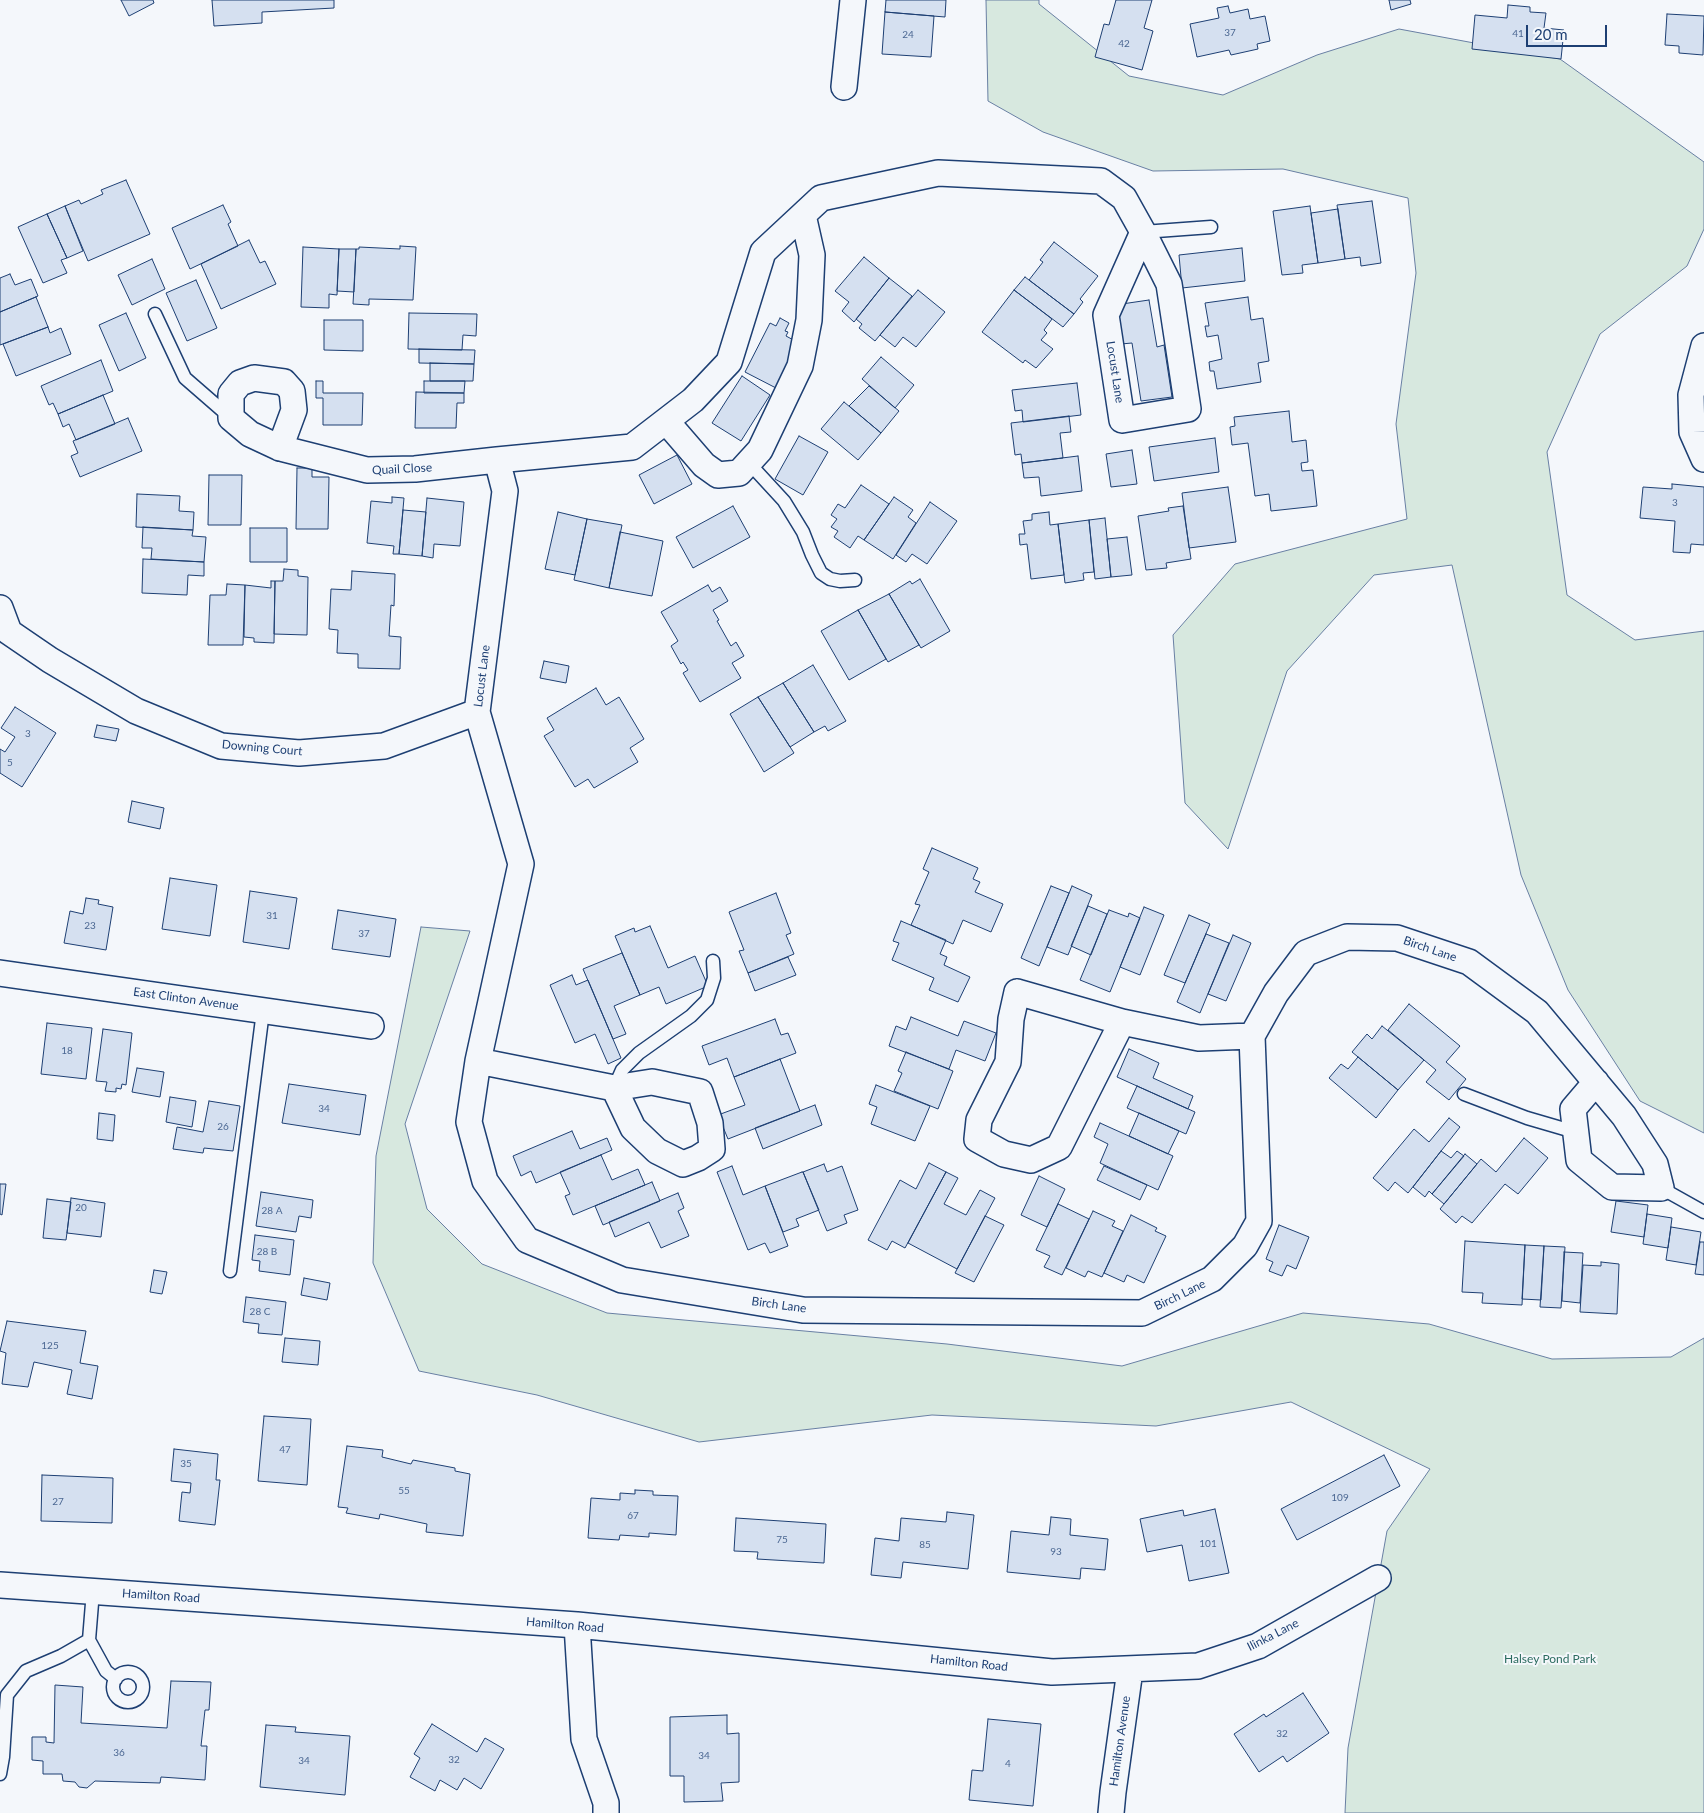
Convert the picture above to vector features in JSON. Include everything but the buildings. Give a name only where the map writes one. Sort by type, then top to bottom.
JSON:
[{"type":"street","points":[[844,87],[853,0]]},
{"type":"street","name":"Locust Lane","points":[[469,1122],[478,1061],[521,864],[477,712],[505,490],[497,460],[632,447],[693,400],[729,362],[763,252],[821,198],[938,173],[1101,181],[1124,198],[1143,232],[1169,284],[1188,409],[1122,420],[1106,315],[1143,232]]},
{"type":"street","points":[[666,421],[704,465],[718,475],[739,473],[760,450],[800,366],[809,320],[812,255],[803,215]]},
{"type":"street","points":[[1704,346],[1691,395],[1692,432],[1704,459]]},
{"type":"street","points":[[231,418],[231,394],[240,383],[254,378],[284,382],[292,391],[294,410],[280,448]]},
{"type":"street","name":"Quail Close","points":[[231,418],[250,434],[280,448],[367,470],[415,469],[497,460]]},
{"type":"street","name":"Downing Court","points":[[0,608],[5,640],[50,660],[136,712],[220,746],[299,753],[384,746],[477,712]]},
{"type":"street","name":"Birch Lane","points":[[469,1122],[486,1181],[527,1240],[622,1280],[803,1310],[1142,1313],[1212,1279],[1245,1246],[1259,1221],[1252,1036],[1276,992],[1306,953],[1347,937],[1397,938],[1469,962],[1537,1012],[1624,1116],[1655,1164],[1661,1188]]},
{"type":"street","name":"East Clinton Avenue","points":[[0,973],[371,1026]]},
{"type":"street","points":[[1122,1022],[1059,1147],[1031,1160],[1004,1154],[977,1139],[979,1120],[1008,1062],[1010,1019],[1016,992],[1122,1022],[1199,1038],[1252,1036]]},
{"type":"street","points":[[478,1061],[614,1088]]},
{"type":"street","points":[[1596,1082],[1573,1109],[1579,1160],[1612,1188],[1661,1188]]},
{"type":"street","name":"Ilinka Lane","points":[[1130,1670],[1198,1666],[1258,1646],[1378,1578]]},
{"type":"street","name":"Hamilton Road","points":[[0,1585],[577,1625],[1052,1672],[1130,1670]]},
{"type":"street","points":[[577,1625],[584,1739],[606,1803],[606,1813]]},
{"type":"street","name":"Hamilton Avenue","points":[[1111,1813],[1130,1670]]},
{"type":"lane","points":[[1143,232],[1211,226]]},
{"type":"lane","points":[[155,314],[186,378],[231,418]]},
{"type":"lane","points":[[749,463],[784,500],[803,532],[821,572],[830,579],[840,581],[855,580]]},
{"type":"lane","points":[[614,1088],[622,1070],[639,1053],[691,1016],[707,1000],[714,978],[713,961]]},
{"type":"lane","points":[[230,1271],[264,1011]]},
{"type":"lane","points":[[1464,1094],[1527,1118],[1576,1132]]},
{"type":"lane","points":[[1661,1188],[1704,1212]]},
{"type":"lane","points":[[93,1591],[89,1640],[106,1671],[116,1679]]},
{"type":"lane","points":[[0,1774],[7,1695],[26,1671],[61,1656],[89,1640]]},
{"type":"green space","points":[[986,0],[1039,0],[1039,4],[1129,76],[1223,95],[1317,55],[1399,29],[1560,59],[1704,162],[1704,229],[1687,266],[1600,334],[1547,452],[1567,595],[1635,640],[1704,631],[1704,1133],[1640,1101],[1568,990],[1521,875],[1452,565],[1374,575],[1287,671],[1228,849],[1185,803],[1173,635],[1235,564],[1407,519],[1396,424],[1416,273],[1408,198],[1283,169],[1153,171],[1043,132],[988,101]]},
{"type":"green space","name":"Halsey Pond Park","points":[[421,927],[470,931],[405,1124],[427,1209],[482,1264],[607,1313],[947,1344],[1122,1366],[1303,1313],[1429,1324],[1552,1359],[1671,1357],[1704,1338],[1704,1813],[1345,1813],[1348,1748],[1387,1531],[1430,1469],[1291,1402],[1156,1426],[932,1415],[699,1442],[537,1395],[419,1371],[373,1263],[376,1156]]}]
